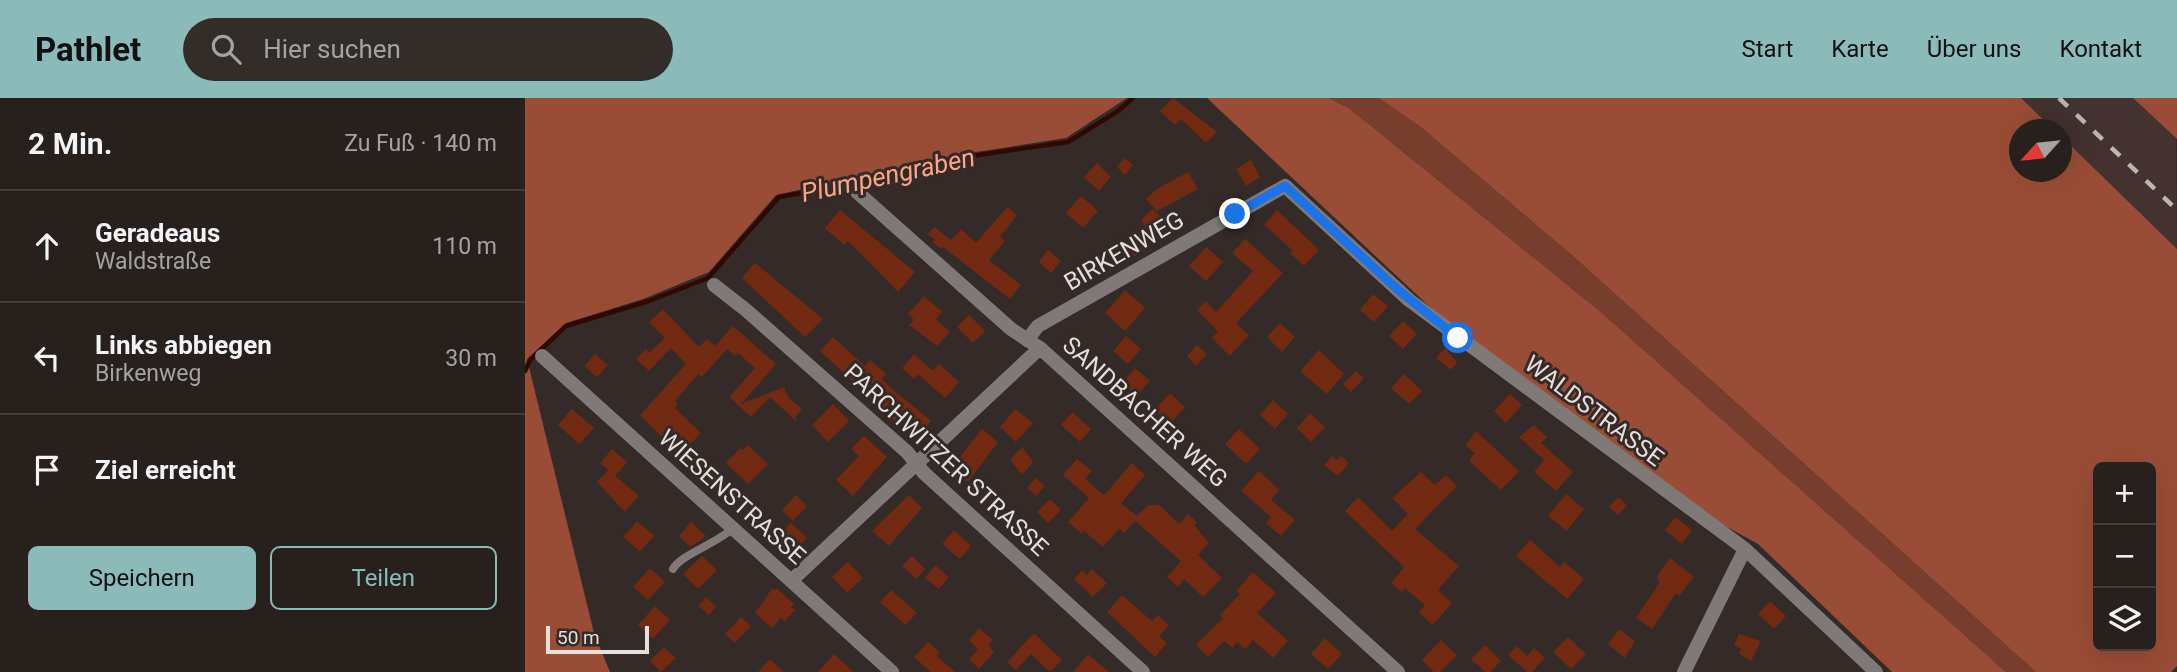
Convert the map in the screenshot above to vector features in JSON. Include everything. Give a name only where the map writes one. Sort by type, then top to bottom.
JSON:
[{"type":"street","name":"BIRKENWEG","points":[[1027,340],[1038,326],[1285,186]]},
{"type":"street","name":"WALDSTRASSE","points":[[1285,186],[1409,300],[1745,549],[1875,672]]},
{"type":"street","name":"SANDBACHER WEG","points":[[857,192],[1011,329],[1040,348],[1398,672]]},
{"type":"street","name":"PARCHWITZER STRASSE","points":[[714,285],[746,310],[917,464],[1143,672]]},
{"type":"street","points":[[791,581],[1040,348]]},
{"type":"street","name":"WIESENSTRASSE","points":[[542,356],[893,672]]},
{"type":"street","points":[[1684,672],[1745,549]]},
{"type":"lane","points":[[673,569],[683,558],[713,544],[733,528]]},
{"type":"shaded area","points":[[525,98],[1127,98],[1066,138],[951,156],[776,195],[709,272],[643,299],[566,323],[527,359],[594,633],[610,672],[525,672]]},
{"type":"shaded area","points":[[1207,98],[1329,98],[1350,109],[1602,313],[2006,672],[1892,672],[1758,544],[1718,522],[1432,309]]},
{"type":"shaded area","points":[[1329,98],[1379,98],[1422,128],[1574,257],[2036,672],[2006,672],[1602,313],[1350,109]]},
{"type":"shaded area","points":[[1379,98],[2021,98],[2043,119],[2009,119],[2009,182],[2072,182],[2072,147],[2177,249],[2177,666],[2171,672],[2036,672],[1574,257],[1422,128]]},
{"type":"shaded area","points":[[2021,98],[2133,98],[2176,138],[2177,249],[2072,147],[2072,119],[2043,119]]},
{"type":"shaded area","points":[[2133,98],[2177,98],[2177,139],[2176,138]]},
{"type":"building","points":[[1173,98],[1217,132],[1206,143],[1181,119],[1175,125],[1160,111]]},
{"type":"building","points":[[1125,158],[1133,165],[1125,175],[1117,167]]},
{"type":"building","points":[[1251,160],[1260,177],[1246,186],[1236,169]]},
{"type":"building","points":[[1097,163],[1111,177],[1099,191],[1084,177]]},
{"type":"building","points":[[1188,172],[1198,189],[1157,211],[1146,199],[1157,189]]},
{"type":"building","points":[[1081,196],[1098,211],[1083,228],[1066,213]]},
{"type":"building","points":[[1007,207],[1017,215],[1000,237],[1005,241],[989,260],[1021,285],[1010,299],[943,247],[942,249],[932,242],[935,240],[928,234],[934,227],[951,240],[961,229],[976,243]]},
{"type":"building","points":[[1152,209],[1167,222],[1135,257],[1124,246],[1145,225],[1141,221]]},
{"type":"building","points":[[840,210],[915,272],[898,292],[848,241],[844,245],[825,228]]},
{"type":"building","points":[[1277,210],[1319,250],[1304,266],[1290,253],[1292,250],[1264,225]]},
{"type":"building","points":[[1245,239],[1283,273],[1236,323],[1249,335],[1230,356],[1212,338],[1218,331],[1197,310],[1206,301],[1216,312],[1253,271],[1232,253]]},
{"type":"building","points":[[1206,247],[1223,262],[1206,281],[1189,266]]},
{"type":"building","points":[[1048,250],[1061,261],[1051,273],[1039,262]]},
{"type":"building","points":[[755,263],[823,319],[805,337],[742,278]]},
{"type":"building","points":[[1125,290],[1145,308],[1125,331],[1105,313]]},
{"type":"building","points":[[1373,294],[1388,306],[1374,322],[1360,310]]},
{"type":"building","points":[[924,296],[942,312],[936,319],[950,332],[937,346],[909,325],[914,320],[908,314]]},
{"type":"building","points":[[663,309],[699,347],[707,339],[715,346],[733,326],[776,364],[741,404],[784,387],[788,397],[802,409],[795,417],[797,422],[770,397],[751,417],[729,397],[755,368],[738,353],[735,356],[727,349],[702,377],[698,374],[675,401],[678,405],[675,408],[701,433],[680,455],[640,415],[686,364],[671,348],[649,371],[636,359],[646,349],[649,353],[665,338],[649,322]]},
{"type":"building","points":[[969,315],[985,331],[973,343],[957,327]]},
{"type":"building","points":[[1403,321],[1417,334],[1403,349],[1389,336]]},
{"type":"building","points":[[1280,323],[1295,337],[1282,352],[1267,337]]},
{"type":"building","points":[[1126,336],[1141,349],[1128,364],[1113,351]]},
{"type":"building","points":[[833,337],[865,366],[870,360],[886,374],[882,379],[892,389],[931,421],[915,439],[820,351]]},
{"type":"building","points":[[1197,345],[1207,354],[1196,366],[1187,356]]},
{"type":"building","points":[[1445,348],[1457,362],[1451,370],[1436,358]]},
{"type":"building","points":[[1319,350],[1344,374],[1327,394],[1300,371]]},
{"type":"building","points":[[595,354],[608,365],[597,377],[584,366]]},
{"type":"building","points":[[914,354],[933,371],[939,364],[959,382],[945,398],[918,374],[914,379],[902,368]]},
{"type":"building","points":[[1135,368],[1150,381],[1137,396],[1122,383]]},
{"type":"building","points":[[1356,371],[1364,378],[1351,392],[1343,384]]},
{"type":"building","points":[[1404,374],[1422,391],[1409,404],[1391,388]]},
{"type":"building","points":[[1170,393],[1185,407],[1170,424],[1155,410]]},
{"type":"building","points":[[1510,394],[1522,405],[1506,423],[1494,411]]},
{"type":"building","points":[[1273,400],[1288,414],[1275,429],[1260,415]]},
{"type":"building","points":[[833,404],[849,421],[828,442],[812,425]]},
{"type":"building","points":[[572,409],[594,428],[579,444],[558,425]]},
{"type":"building","points":[[1015,409],[1033,423],[1016,442],[1000,427]]},
{"type":"building","points":[[1072,412],[1091,429],[1080,442],[1061,425]]},
{"type":"building","points":[[1310,413],[1325,427],[1311,442],[1297,428]]},
{"type":"building","points":[[1534,425],[1547,437],[1541,443],[1573,472],[1556,491],[1534,472],[1544,460],[1519,437]]},
{"type":"building","points":[[982,429],[998,442],[968,482],[952,467]]},
{"type":"building","points":[[1239,429],[1260,449],[1246,464],[1225,444]]},
{"type":"building","points":[[1476,431],[1519,471],[1501,490],[1469,461],[1475,453],[1465,446]]},
{"type":"building","points":[[864,436],[887,457],[853,496],[836,480],[859,456],[851,449]]},
{"type":"building","points":[[748,445],[768,464],[748,484],[726,463],[740,448],[743,450]]},
{"type":"building","points":[[1022,447],[1033,462],[1022,475],[1010,460]]},
{"type":"building","points":[[612,449],[627,462],[615,476],[600,463]]},
{"type":"building","points":[[1332,456],[1337,460],[1341,456],[1349,463],[1338,476],[1324,465]]},
{"type":"building","points":[[1077,459],[1092,471],[1085,479],[1104,495],[1132,463],[1145,475],[1121,503],[1137,516],[1148,505],[1159,505],[1179,524],[1188,514],[1197,522],[1194,525],[1209,543],[1198,555],[1222,578],[1203,597],[1184,579],[1178,587],[1167,577],[1181,561],[1135,521],[1124,533],[1119,529],[1103,547],[1084,531],[1082,534],[1068,522],[1089,498],[1063,475]]},
{"type":"building","points":[[608,470],[639,496],[625,512],[597,482]]},
{"type":"building","points":[[1259,471],[1279,490],[1271,500],[1295,520],[1281,536],[1266,523],[1271,517],[1241,491]]},
{"type":"building","points":[[1421,472],[1435,485],[1446,475],[1457,486],[1415,529],[1459,566],[1438,590],[1452,603],[1433,625],[1419,613],[1425,605],[1405,588],[1402,592],[1391,583],[1404,567],[1345,511],[1358,497],[1392,531],[1408,514],[1392,498]]},
{"type":"building","points":[[1036,478],[1045,486],[1036,496],[1027,488]]},
{"type":"building","points":[[1566,494],[1584,509],[1567,531],[1548,516]]},
{"type":"building","points":[[796,495],[807,506],[793,521],[782,510]]},
{"type":"building","points":[[909,495],[922,508],[889,546],[872,531]]},
{"type":"building","points":[[1618,497],[1627,505],[1618,515],[1609,507]]},
{"type":"building","points":[[1050,499],[1061,510],[1048,523],[1037,512]]},
{"type":"building","points":[[1675,517],[1692,530],[1682,544],[1665,530]]},
{"type":"building","points":[[637,521],[654,536],[640,552],[623,537]]},
{"type":"building","points":[[691,522],[706,536],[690,547],[679,536]]},
{"type":"building","points":[[791,523],[807,538],[792,555],[775,540]]},
{"type":"building","points":[[954,530],[971,546],[960,559],[942,544]]},
{"type":"building","points":[[1530,540],[1560,567],[1564,562],[1584,579],[1567,599],[1516,556]]},
{"type":"building","points":[[702,556],[717,570],[698,589],[683,574]]},
{"type":"building","points":[[912,556],[925,569],[916,579],[902,566]]},
{"type":"building","points":[[1670,558],[1694,577],[1679,596],[1676,593],[1652,629],[1636,618],[1660,582],[1657,579],[1659,573]]},
{"type":"building","points":[[848,562],[863,578],[847,593],[832,577]]},
{"type":"building","points":[[935,565],[949,577],[939,589],[925,578]]},
{"type":"building","points":[[650,568],[665,582],[648,600],[633,587]]},
{"type":"building","points":[[1092,569],[1107,583],[1093,597],[1074,579],[1082,570],[1087,575]]},
{"type":"building","points":[[1253,572],[1276,593],[1257,613],[1288,641],[1273,658],[1253,640],[1246,649],[1237,642],[1233,648],[1224,641],[1208,657],[1196,645],[1223,618],[1220,615],[1240,594],[1236,591]]},
{"type":"building","points":[[777,589],[794,604],[791,607],[795,610],[785,621],[781,618],[772,628],[755,613],[771,590]]},
{"type":"building","points":[[891,590],[917,613],[905,625],[880,602]]},
{"type":"building","points":[[1122,595],[1152,621],[1158,615],[1169,625],[1159,636],[1167,643],[1155,657],[1107,612]]},
{"type":"building","points":[[706,597],[716,607],[709,615],[698,606]]},
{"type":"building","points":[[1770,601],[1786,616],[1774,629],[1758,614]]},
{"type":"building","points":[[655,606],[670,620],[653,639],[638,625]]},
{"type":"building","points":[[741,617],[751,626],[735,643],[725,634]]},
{"type":"building","points":[[979,628],[993,640],[988,645],[994,652],[979,669],[969,659],[978,650],[969,640]]},
{"type":"building","points":[[1619,629],[1635,641],[1625,658],[1608,644]]},
{"type":"building","points":[[1034,633],[1062,660],[1050,672],[1031,654],[1016,670],[1007,662]]},
{"type":"building","points":[[1739,634],[1761,641],[1751,661],[1739,654],[1741,649],[1734,645]]},
{"type":"building","points":[[1568,637],[1586,654],[1571,669],[1553,652]]},
{"type":"building","points":[[1325,638],[1342,654],[1328,669],[1311,654]]},
{"type":"building","points":[[1441,640],[1457,655],[1440,672],[1434,672],[1422,660]]},
{"type":"building","points":[[928,642],[940,653],[937,656],[955,672],[931,672],[914,657]]},
{"type":"building","points":[[1485,645],[1501,661],[1490,672],[1485,672],[1471,659]]},
{"type":"building","points":[[1517,646],[1527,656],[1534,648],[1545,658],[1532,672],[1527,672],[1508,655]]},
{"type":"building","points":[[664,647],[676,658],[661,672],[650,661]]},
{"type":"building","points":[[834,654],[853,672],[818,672]]},
{"type":"building","points":[[1088,654],[1109,672],[1073,672]]},
{"type":"building","points":[[770,659],[784,672],[758,672]]},
{"type":"waterway","name":"Plumpengraben","points":[[525,371],[530,360],[566,326],[649,301],[708,278],[779,197],[837,187],[958,158],[1068,142],[1118,111],[1133,98]]},
{"type":"railway","points":[[2059,98],[2177,210]]},
{"type":"route","points":[[1235,214],[1285,186],[1409,300],[1458,338]]}]
